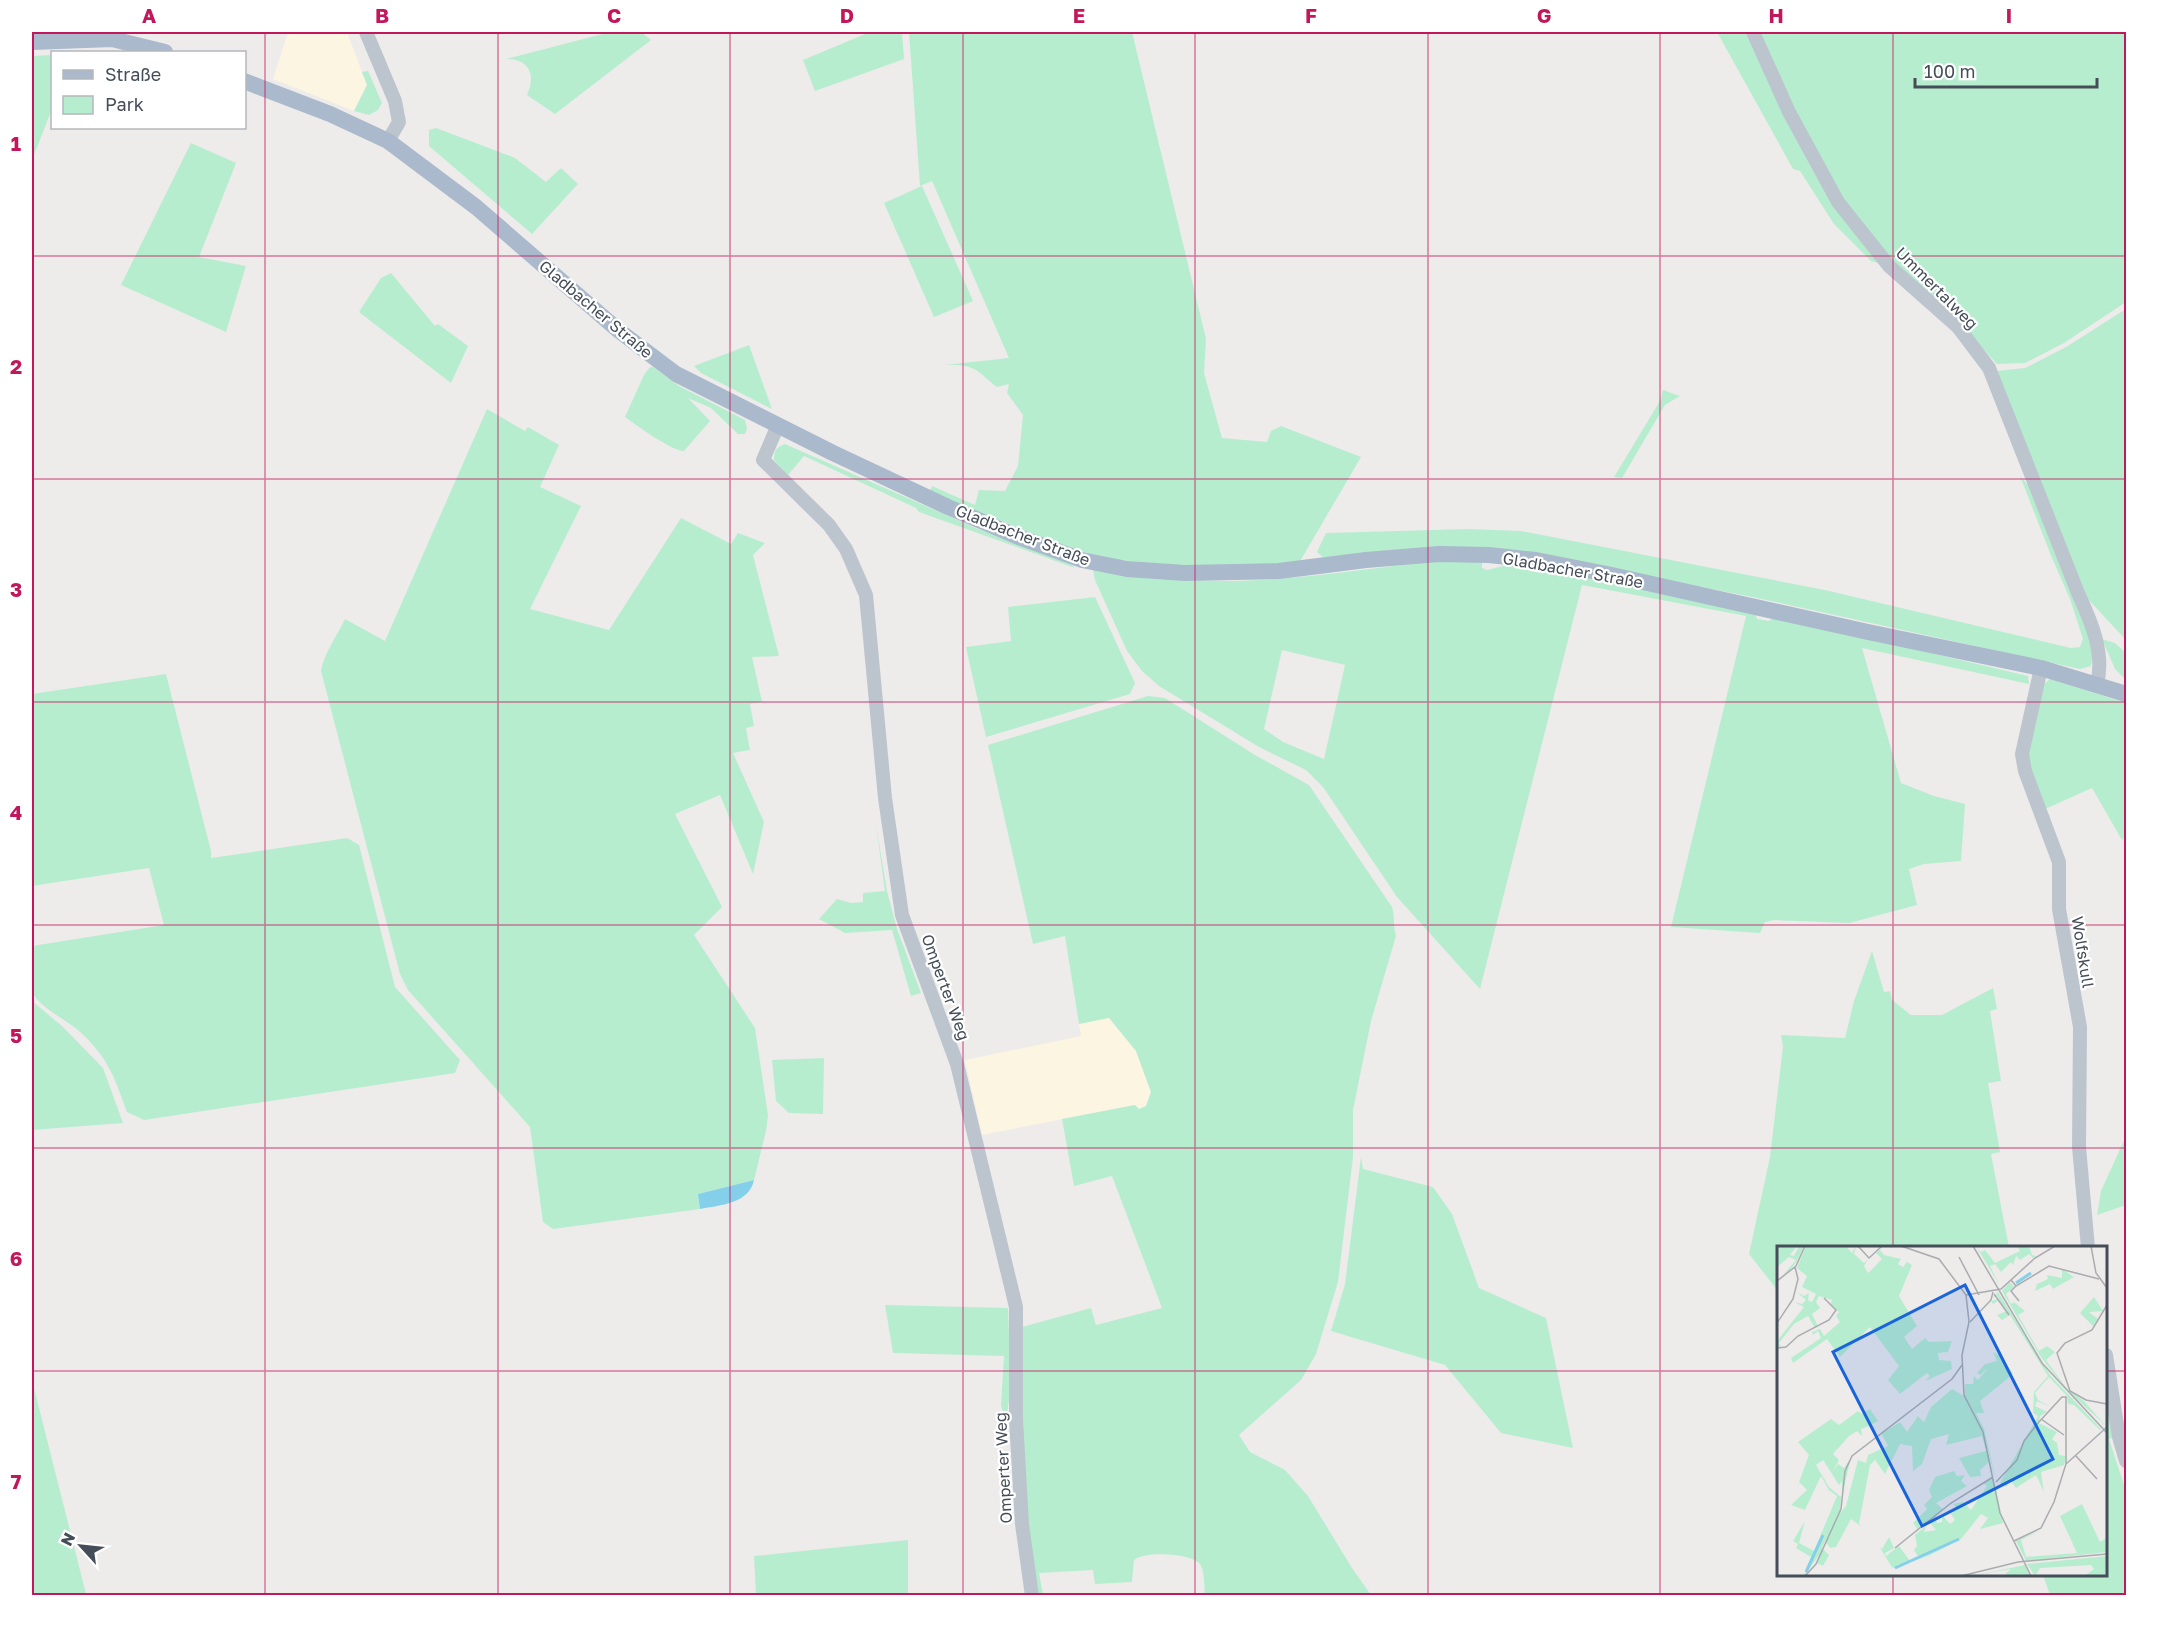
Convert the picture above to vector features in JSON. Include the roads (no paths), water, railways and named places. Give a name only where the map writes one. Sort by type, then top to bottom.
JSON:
[{"type":"main road","points":[[32,42],[114,35],[162,51]]},
{"type":"main road","name":"Gladbacher Straße","points":[[246,82],[330,114],[388,141],[476,207],[650,355],[676,374],[948,507],[1016,536],[1082,560],[1127,569],[1185,573],[1279,570],[1439,554],[1489,555],[1524,559],[1607,574],[2041,668],[2127,694]]},
{"type":"street","points":[[366,32],[395,101],[399,122],[388,141]]},
{"type":"street","name":"Ummertalweg","points":[[1753,32],[1789,112],[1838,201],[1889,266],[1958,327],[1989,369],[2078,593],[2093,624],[2100,671],[2097,684]]},
{"type":"street","name":"Omperter Weg","points":[[778,425],[763,460],[829,525],[846,549],[866,595],[885,798],[902,915],[957,1064],[1016,1307],[1016,1419],[1023,1524],[1032,1596]]},
{"type":"street","name":"Wolfskull","points":[[2041,668],[2022,754],[2025,771],[2059,862],[2059,909],[2080,1027],[2079,1147],[2088,1246]]},
{"type":"street","points":[[2107,1361],[2119,1437],[2127,1461]]},
{"type":"water","points":[[754,1180],[751,1188],[740,1199],[700,1209],[698,1194]]}]
